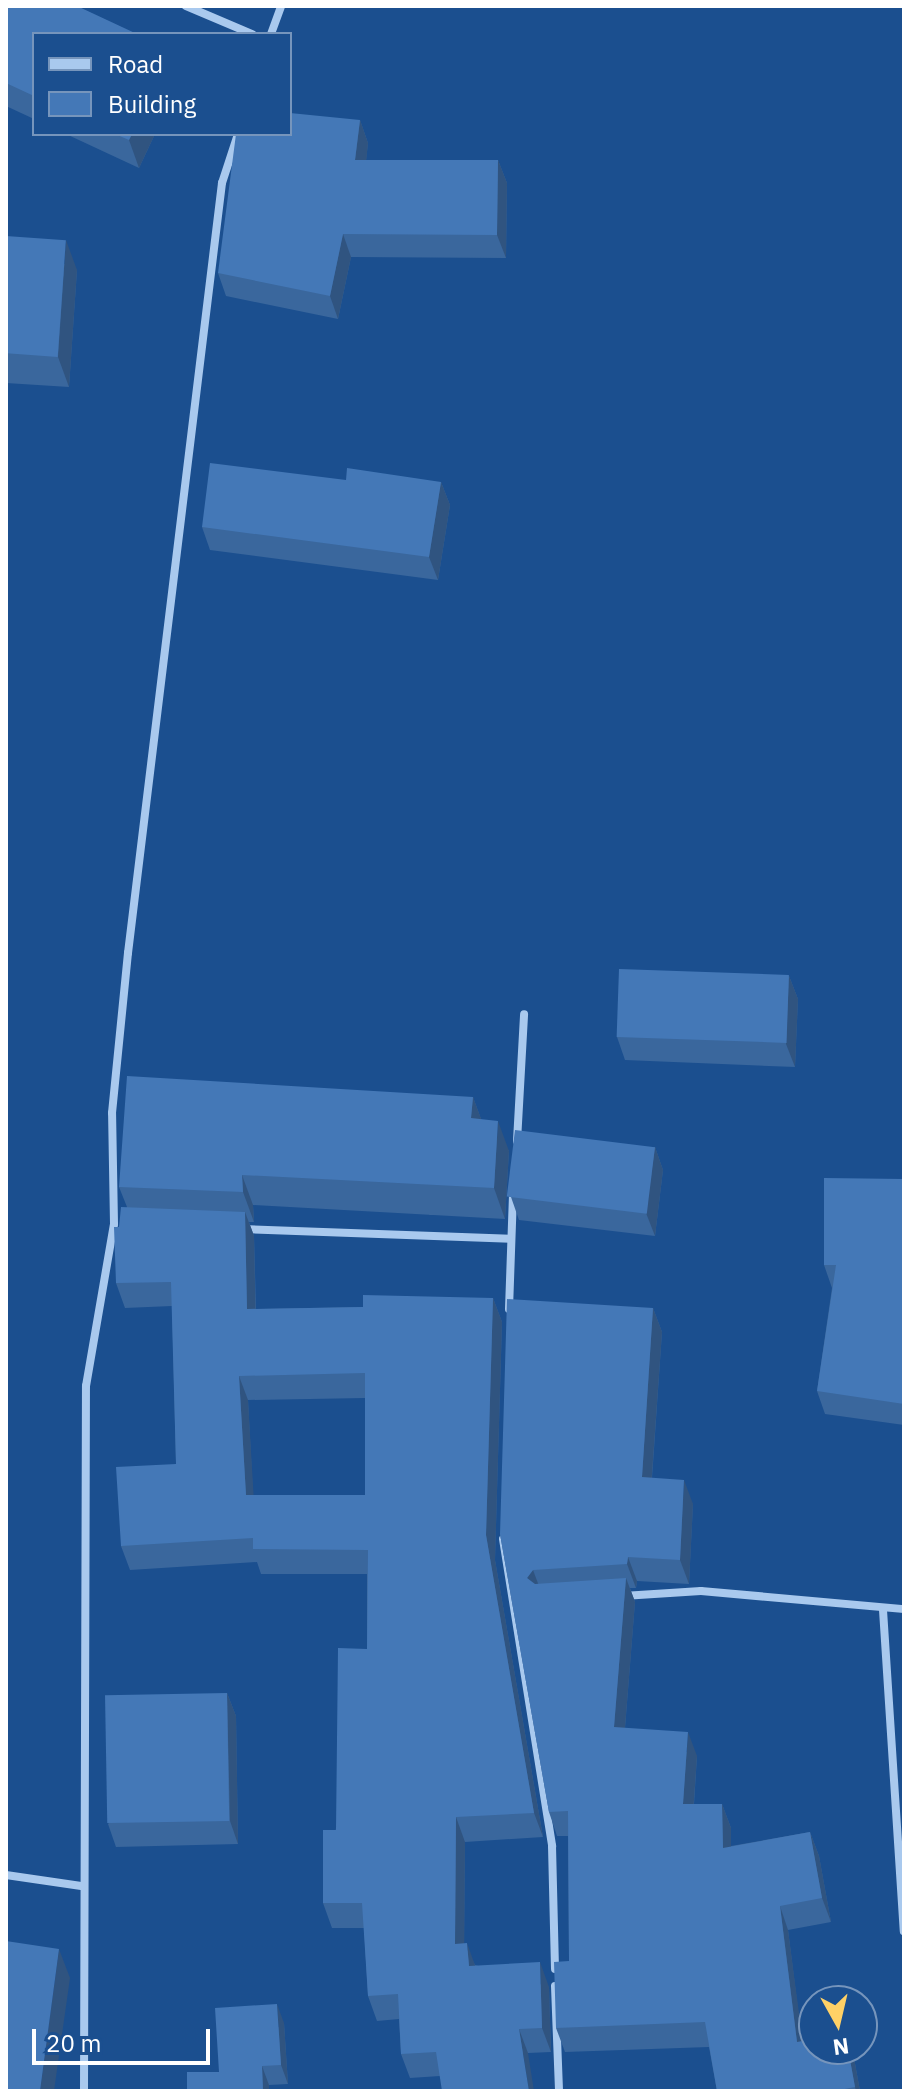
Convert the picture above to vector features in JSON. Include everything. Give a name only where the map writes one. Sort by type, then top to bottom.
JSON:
[{"type":"street","points":[[186,6],[247,32]]},
{"type":"street","points":[[272,32],[281,6]]},
{"type":"street","points":[[84,2091],[81,1886],[86,1386],[114,1224],[112,1113],[128,953],[222,183],[237,136]]},
{"type":"street","points":[[516,1149],[524,1014]]},
{"type":"street","points":[[508,1328],[514,1179]]},
{"type":"street","points":[[114,1224],[130,1224]]},
{"type":"street","points":[[225,1228],[511,1239]]},
{"type":"street","points":[[503,1528],[502,1559],[552,1846],[559,2091]]},
{"type":"street","points":[[606,1597],[701,1591],[883,1610],[904,1609]]},
{"type":"street","points":[[883,1610],[904,1931]]},
{"type":"street","points":[[6,1875],[81,1886]]},
{"type":"building","points":[[6,6],[77,6],[133,32],[32,32],[32,95],[6,83]]},
{"type":"building","points":[[292,113],[360,120],[355,160],[498,160],[497,235],[343,234],[330,296],[218,273],[236,136],[292,136]]},
{"type":"building","points":[[6,236],[66,240],[58,357],[6,353]]},
{"type":"building","points":[[210,463],[346,480],[347,468],[441,482],[429,557],[202,527]]},
{"type":"building","points":[[619,969],[789,975],[787,1043],[617,1037]]},
{"type":"building","points":[[127,1076],[473,1097],[471,1118],[498,1121],[494,1188],[242,1175],[243,1192],[119,1187]]},
{"type":"building","points":[[515,1130],[655,1147],[647,1214],[507,1197]]},
{"type":"building","points":[[824,1178],[904,1179],[904,1404],[817,1391],[836,1265],[824,1265]]},
{"type":"building","points":[[121,1207],[245,1212],[247,1309],[363,1307],[363,1295],[493,1298],[486,1535],[534,1813],[456,1817],[455,1944],[467,1943],[469,1966],[540,1962],[542,2028],[519,2029],[529,2091],[442,2091],[436,2052],[401,2054],[398,1994],[368,1996],[362,1903],[323,1903],[323,1830],[336,1830],[338,1648],[367,1649],[368,1550],[253,1549],[253,1538],[121,1546],[116,1467],[176,1464],[171,1282],[116,1283],[114,1227],[119,1227]],"holes":[[[365,1373],[365,1495],[246,1495],[239,1376]]]},
{"type":"building","points":[[507,1299],[653,1308],[642,1477],[684,1480],[680,1560],[628,1557],[627,1564],[533,1570],[527,1578],[535,1584],[626,1578],[614,1727],[688,1732],[683,1804],[722,1804],[723,1848],[810,1832],[822,1898],[780,1906],[798,2042],[798,2065],[851,2065],[855,2087],[834,2091],[717,2091],[705,2022],[556,2028],[554,1962],[569,1961],[568,1811],[549,1812],[500,1534]]},
{"type":"building","points":[[227,1693],[229,1821],[107,1823],[105,1695]]},
{"type":"building","points":[[6,1941],[59,1949],[40,2091],[6,2091]]},
{"type":"building","points":[[277,2004],[281,2065],[262,2066],[263,2091],[187,2091],[187,2072],[219,2072],[215,2008]]}]
